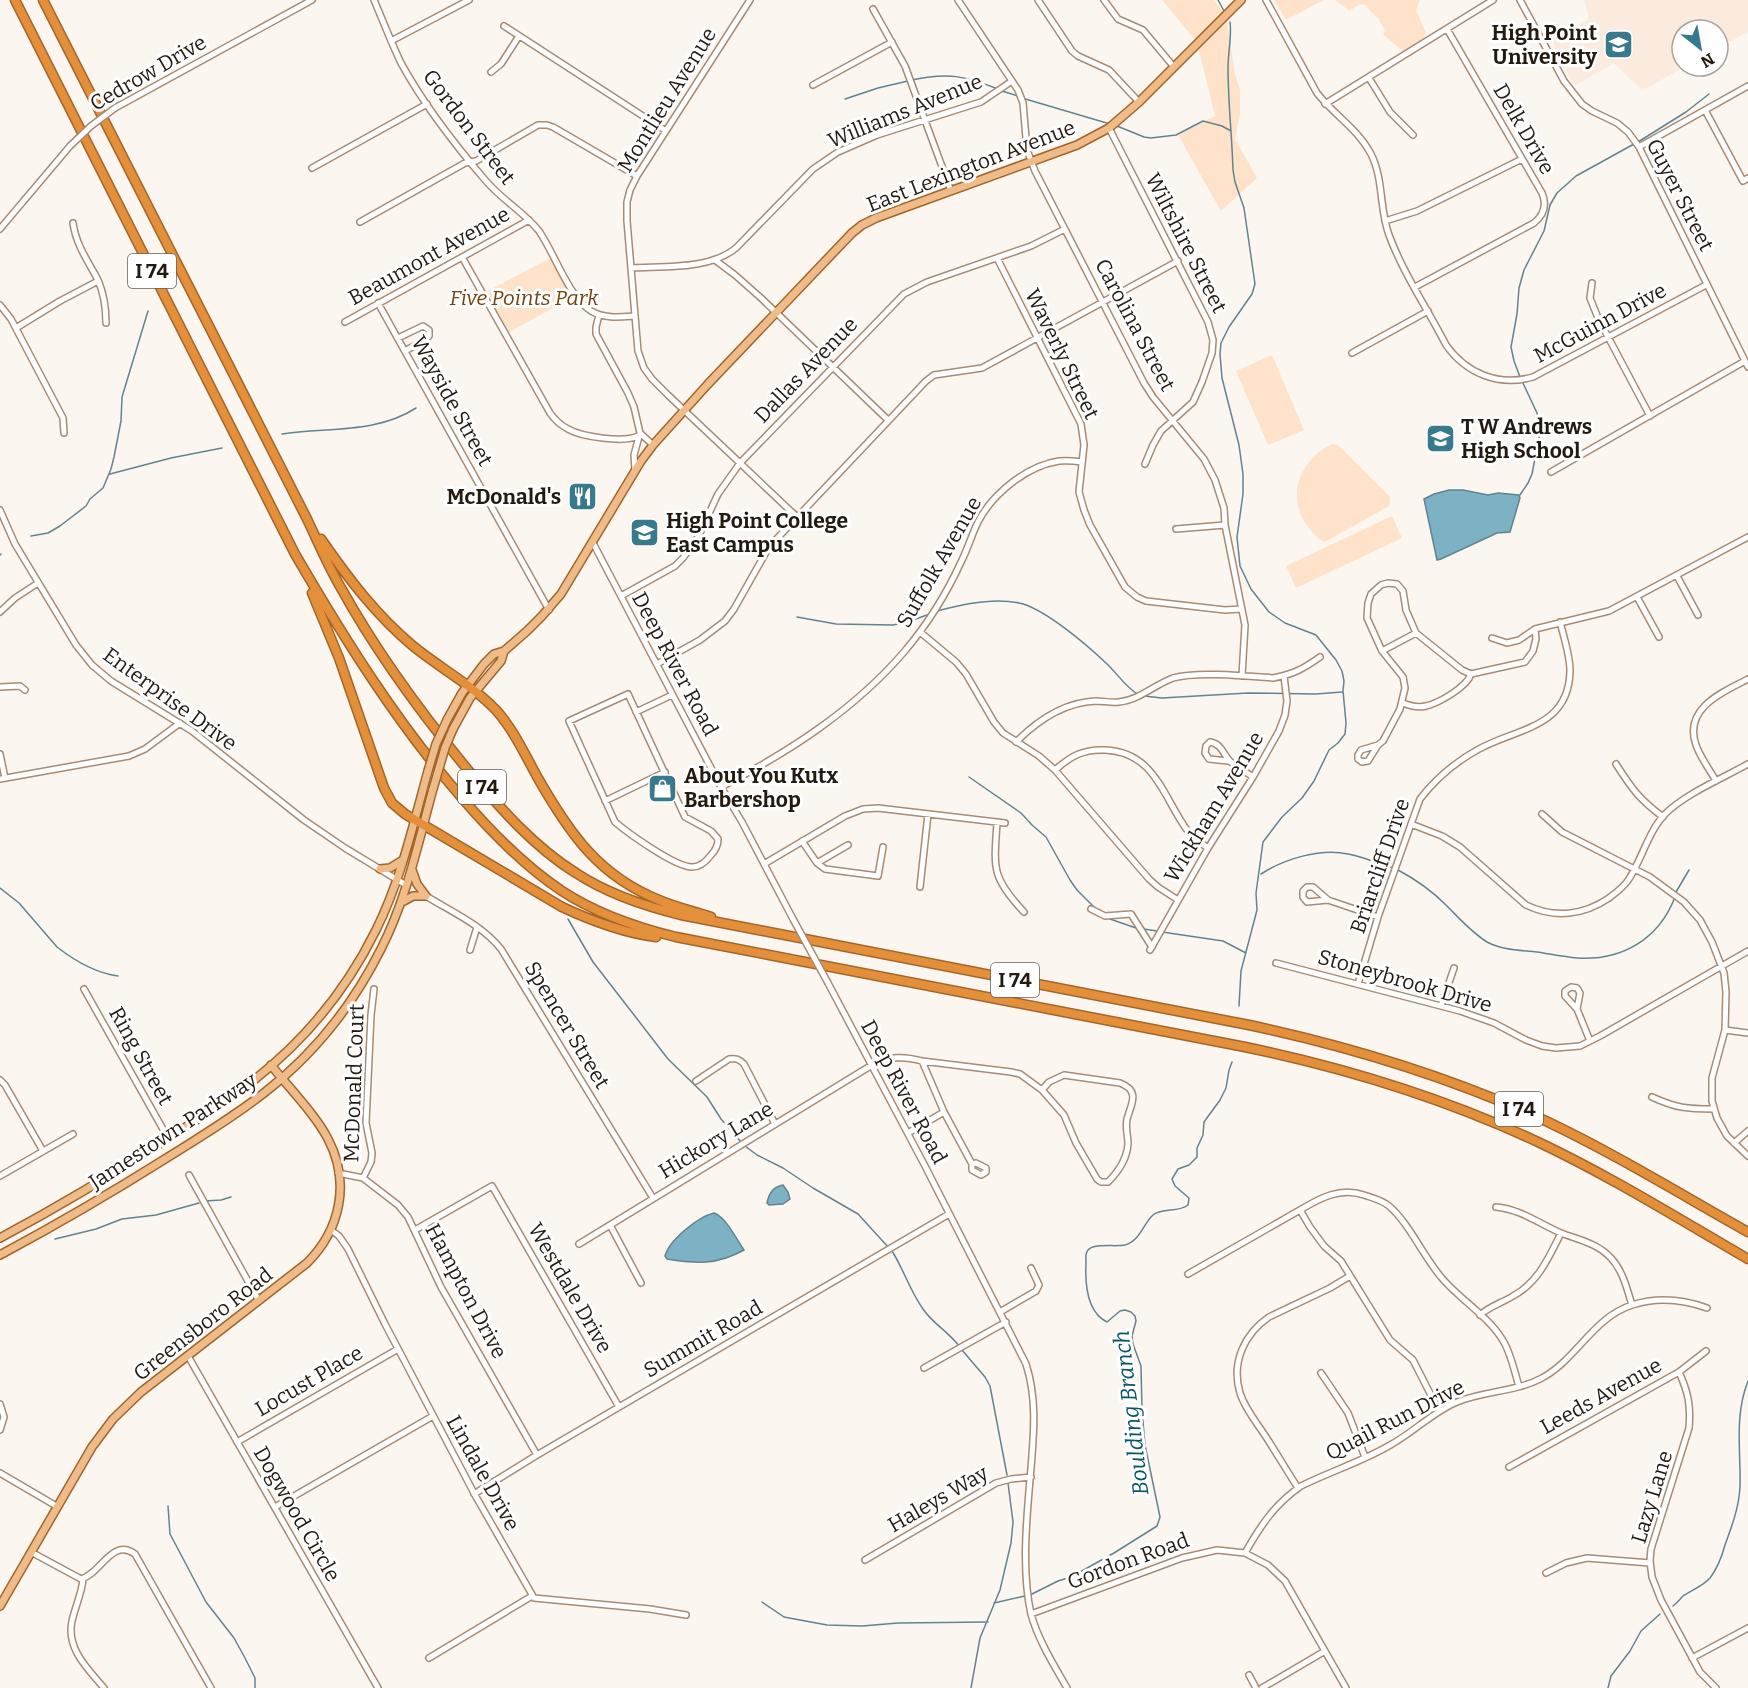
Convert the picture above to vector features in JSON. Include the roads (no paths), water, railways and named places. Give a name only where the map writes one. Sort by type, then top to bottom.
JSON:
[{"type":"highway","name":"I 74","points":[[15,0],[295,554],[344,636],[392,709],[450,784],[509,848],[548,882],[593,909],[625,923],[693,941],[1245,1047],[1313,1062],[1379,1081],[1455,1107],[1540,1143],[1601,1174],[1748,1259]]},
{"type":"highway","name":"I 74","points":[[43,0],[329,565],[354,610],[410,696],[473,776],[536,843],[562,864],[582,877],[626,899],[681,915],[1284,1032],[1386,1059],[1485,1095],[1549,1123],[1612,1155],[1748,1232]]},
{"type":"highway","points":[[307,519],[348,577],[382,616],[420,651],[467,685],[495,709],[506,723],[559,815],[588,852],[614,875],[659,900],[760,931]]},
{"type":"highway","points":[[295,554],[336,650],[386,794],[396,807],[423,826],[542,896],[582,916],[634,934],[693,941]]},
{"type":"main road","name":"East Lexington Avenue","points":[[593,543],[653,444],[852,232],[876,218],[1031,163],[1077,145],[1109,128],[1139,102],[1241,0]]},
{"type":"main road","name":"Jamestown Parkway","points":[[0,1238],[78,1194],[229,1098],[271,1065],[310,1028],[351,975],[377,929],[397,879],[436,744],[467,685],[494,654],[504,651],[549,610],[566,588],[593,543]]},
{"type":"main road","name":"Jamestown Parkway","points":[[0,1255],[86,1208],[239,1111],[282,1078],[321,1038],[353,998],[381,950],[402,902],[445,748],[464,708],[501,661],[504,651]]},
{"type":"main road","points":[[380,869],[390,868],[403,860]]},
{"type":"main road","points":[[412,868],[417,884],[426,896]]},
{"type":"main road","points":[[402,902],[413,896],[426,896]]},
{"type":"main road","name":"Greensboro Road","points":[[0,1606],[92,1448],[113,1419],[141,1392],[307,1263],[320,1249],[332,1230],[340,1198],[334,1154],[323,1131],[271,1065]]},
{"type":"street","name":"Cedrow Drive","points":[[0,229],[70,146],[115,108],[312,0]]},
{"type":"street","name":"Gordon Street","points":[[374,0],[402,64],[451,138],[503,199],[529,220],[544,239],[578,298],[586,307],[599,315]]},
{"type":"street","points":[[391,41],[469,0]]},
{"type":"street","name":"Montlieu Avenue","points":[[750,0],[630,190],[627,201],[627,221],[638,351],[644,368],[652,380],[797,517]]},
{"type":"street","name":"Carolina Street","points":[[958,0],[1012,81],[1023,103],[1024,137],[1031,163],[1144,383],[1204,459],[1215,480],[1224,508],[1225,525],[1245,625],[1242,676]]},
{"type":"street","points":[[1038,0],[1072,51],[1108,70],[1139,102]]},
{"type":"street","points":[[1104,0],[1118,19],[1143,30],[1174,67]]},
{"type":"street","name":"McGuinn Drive","points":[[1266,0],[1317,93],[1325,104],[1354,129],[1371,155],[1381,182],[1382,210],[1389,234],[1446,345],[1461,363],[1479,374],[1501,380],[1527,379],[1707,285]]},
{"type":"street","points":[[1325,104],[1493,0]]},
{"type":"street","name":"Guyer Street","points":[[1520,0],[1572,93],[1592,111],[1617,123],[1628,132],[1639,147],[1747,364]]},
{"type":"street","points":[[873,9],[905,66],[951,190]]},
{"type":"street","points":[[504,26],[666,131]]},
{"type":"street","name":"Delk Drive","points":[[1415,287],[1534,223],[1544,209],[1544,198],[1447,29]]},
{"type":"street","points":[[491,72],[501,64],[519,36]]},
{"type":"street","points":[[813,85],[892,42]]},
{"type":"street","points":[[1369,78],[1390,112],[1413,135]]},
{"type":"street","name":"Williams Avenue","points":[[631,268],[699,263],[724,257],[736,248],[813,169],[838,152],[878,135],[981,102],[1012,81]]},
{"type":"street","points":[[1639,147],[1748,86]]},
{"type":"street","points":[[312,168],[427,104]]},
{"type":"street","points":[[1705,110],[1743,181],[1748,178]]},
{"type":"street","points":[[360,222],[465,163],[476,161],[538,125],[547,125],[637,176]]},
{"type":"street","name":"Wiltshire Street","points":[[1109,128],[1208,322],[1213,340],[1208,367],[1193,402],[1161,431],[1145,464]]},
{"type":"street","points":[[1385,221],[1418,211],[1522,159]]},
{"type":"street","name":"Beaumont Avenue","points":[[345,322],[529,220]]},
{"type":"street","points":[[73,223],[76,240],[98,281],[105,303],[106,323]]},
{"type":"street","name":"Dallas Avenue","points":[[621,596],[675,566],[683,558],[698,537],[718,494],[740,463],[895,302],[910,290],[935,279],[1031,246],[1065,229]]},
{"type":"street","points":[[462,257],[557,422],[579,434],[627,440],[639,434]]},
{"type":"street","name":"Waverly Street","points":[[997,258],[1081,424],[1084,445],[1079,492],[1090,525],[1122,583],[1129,591],[1146,601],[1225,610],[1241,609]]},
{"type":"street","points":[[715,260],[735,275],[888,420]]},
{"type":"street","points":[[657,664],[699,640],[725,621],[769,547],[926,381],[934,375],[982,368],[1178,261]]},
{"type":"street","points":[[16,328],[98,281]]},
{"type":"street","points":[[1592,283],[1590,298],[1598,318],[1650,416]]},
{"type":"street","name":"Wayside Street","points":[[378,303],[549,610]]},
{"type":"street","points":[[0,305],[16,328],[63,418],[64,433]]},
{"type":"street","points":[[1352,353],[1428,310]]},
{"type":"street","points":[[635,316],[599,315],[596,327],[596,334],[632,400],[639,434],[635,450],[635,471]]},
{"type":"street","points":[[398,338],[423,326],[429,330],[429,336],[426,339],[405,351]]},
{"type":"street","points":[[1551,472],[1747,364]]},
{"type":"street","points":[[639,434],[653,444]]},
{"type":"street","points":[[627,440],[635,450]]},
{"type":"street","name":"Suffolk Avenue","points":[[721,788],[825,725],[903,654],[938,604],[962,560],[978,521],[995,497],[1016,481],[1047,464],[1062,461],[1082,462]]},
{"type":"street","name":"Enterprise Drive","points":[[0,510],[15,544],[38,583],[76,645],[92,665],[111,681],[180,723],[297,815],[406,885]]},
{"type":"street","points":[[1176,529],[1225,525]]},
{"type":"street","points":[[1492,638],[1507,643],[1519,640],[1535,629],[1598,615],[1620,606],[1748,537]]},
{"type":"street","name":"Deep River Road","points":[[593,543],[721,788],[908,1132],[1023,1355],[1033,1389],[1035,1418],[1027,1549],[1029,1600],[1031,1614],[1039,1636],[1067,1688]]},
{"type":"street","points":[[1677,576],[1698,615]]},
{"type":"street","points":[[0,612],[15,598],[38,583]]},
{"type":"street","points":[[1378,745],[1387,735],[1403,703],[1405,688],[1403,677],[1382,651],[1367,618],[1371,594],[1381,585],[1397,584],[1403,591],[1406,610],[1416,633],[1462,670],[1471,674],[1526,662],[1533,651],[1536,639],[1535,629]]},
{"type":"street","points":[[1637,597],[1659,637]]},
{"type":"street","name":"Briarcliff Drive","points":[[1358,984],[1378,917],[1420,799],[1446,770],[1482,748],[1539,724],[1558,707],[1567,690],[1570,671],[1560,622]]},
{"type":"street","points":[[920,632],[956,662],[966,674],[1003,733],[1039,756],[1055,770],[1149,879],[1178,900]]},
{"type":"street","points":[[1382,651],[1416,633]]},
{"type":"street","points":[[1016,742],[1029,729],[1064,708],[1096,701],[1118,703],[1142,695],[1172,679],[1188,675],[1274,678],[1303,669],[1320,657]]},
{"type":"street","points":[[1403,703],[1417,707],[1434,703],[1463,686],[1471,674]]},
{"type":"street","name":"Wickham Avenue","points":[[1091,909],[1105,916],[1131,914],[1151,948],[1279,731],[1287,701],[1284,676]]},
{"type":"street","points":[[1716,781],[1696,746],[1695,720],[1706,703],[1748,679]]},
{"type":"street","points":[[0,687],[20,686],[25,690]]},
{"type":"street","points":[[628,694],[636,712],[685,817],[711,831],[718,838],[715,850],[707,861],[700,865],[685,867],[642,843],[615,822],[569,721],[628,694]]},
{"type":"street","points":[[636,712],[672,695]]},
{"type":"street","points":[[0,753],[2,779],[129,756],[145,749],[180,723]]},
{"type":"street","points":[[1228,761],[1216,743],[1210,742],[1206,746],[1205,753],[1209,759],[1228,761],[1253,777]]},
{"type":"street","points":[[1055,770],[1069,758],[1089,751],[1110,750],[1131,756],[1152,773],[1188,833],[1208,848]]},
{"type":"street","points":[[1616,764],[1638,796],[1663,817]]},
{"type":"street","points":[[1411,825],[1442,836],[1460,847],[1496,881],[1533,908],[1547,913],[1566,914],[1583,911],[1598,906],[1618,892],[1628,881],[1663,817],[1675,804],[1748,764]]},
{"type":"street","points":[[605,801],[665,772]]},
{"type":"street","points":[[764,864],[846,816],[863,809],[878,808],[1005,824]]},
{"type":"street","points":[[920,887],[928,814]]},
{"type":"street","points":[[1542,814],[1562,832],[1635,869],[1666,888],[1684,902],[1700,920],[1712,942],[1724,973],[1726,992],[1725,1030],[1712,1078],[1713,1109],[1721,1126],[1748,1156]]},
{"type":"street","points":[[997,823],[995,860],[997,876],[1011,898],[1024,912]]},
{"type":"street","points":[[802,841],[817,863],[825,868],[878,876],[883,848]]},
{"type":"street","points":[[817,863],[848,845]]},
{"type":"street","name":"Spencer Street","points":[[426,896],[477,927],[491,938],[505,955],[653,1198]]},
{"type":"street","points":[[1328,900],[1378,917]]},
{"type":"street","points":[[470,950],[477,927]]},
{"type":"street","name":"Stoneybrook Drive","points":[[1276,963],[1441,1006],[1494,1023],[1542,1046],[1569,1047],[1580,1046],[1590,1041],[1748,951]]},
{"type":"street","points":[[1441,1006],[1454,968]]},
{"type":"street","name":"Ring Street","points":[[84,989],[168,1138]]},
{"type":"street","name":"McDonald Court","points":[[363,1178],[371,1162],[372,1153],[366,1123],[371,1015],[375,989]]},
{"type":"street","points":[[1577,1009],[1590,1041]]},
{"type":"street","points":[[1725,1030],[1748,1033]]},
{"type":"street","name":"Hickory Lane","points":[[579,1244],[872,1065],[891,1058],[910,1058],[1020,1074],[1042,1090],[1064,1115],[1076,1143],[1097,1179],[1101,1182],[1108,1182],[1118,1172],[1128,1144],[1126,1130],[1133,1102],[1131,1091],[1120,1083],[1064,1075],[1049,1082],[1042,1090]]},
{"type":"street","points":[[696,1081],[729,1059],[740,1060],[775,1124]]},
{"type":"street","points":[[922,1061],[944,1112],[972,1164]]},
{"type":"street","points":[[0,1080],[43,1151]]},
{"type":"street","points":[[1652,1096],[1686,1109],[1713,1109]]},
{"type":"street","points":[[908,1132],[944,1112]]},
{"type":"street","points":[[1734,1143],[1748,1131]]},
{"type":"street","points":[[0,1176],[73,1134]]},
{"type":"street","name":"Hampton Drive","points":[[338,1173],[363,1178],[402,1209],[408,1217],[441,1287],[537,1455]]},
{"type":"street","points":[[189,1175],[259,1301]]},
{"type":"street","name":"Westdale Drive","points":[[415,1230],[492,1186],[619,1407]]},
{"type":"street","points":[[1188,1274],[1325,1196],[1339,1192],[1357,1192],[1377,1199],[1390,1207],[1440,1276],[1503,1341],[1519,1386]]},
{"type":"street","points":[[1496,1207],[1506,1208],[1561,1233],[1590,1242],[1609,1256],[1622,1274],[1632,1305]]},
{"type":"street","points":[[1300,1210],[1324,1246],[1336,1256],[1350,1276],[1390,1340],[1413,1360],[1439,1411]]},
{"type":"street","name":"Summit Road","points":[[474,1494],[949,1214]]},
{"type":"street","points":[[610,1225],[641,1283]]},
{"type":"street","name":"Lindale Drive","points":[[332,1230],[348,1249],[474,1494],[532,1596]]},
{"type":"street","points":[[1480,1315],[1486,1309],[1516,1295],[1532,1282],[1545,1265],[1561,1233]]},
{"type":"street","points":[[1000,1312],[1036,1291],[1039,1285],[1031,1268]]},
{"type":"street","points":[[1298,1488],[1245,1403],[1238,1381],[1239,1359],[1247,1339],[1269,1317],[1350,1276]]},
{"type":"street","name":"Quail Run Drive","points":[[1245,1553],[1271,1512],[1298,1488],[1391,1445],[1439,1411],[1458,1402],[1519,1386],[1548,1374],[1608,1317],[1632,1305],[1652,1300],[1668,1299],[1707,1308]]},
{"type":"street","points":[[924,1368],[1006,1322]]},
{"type":"street","name":"Locust Place","points":[[237,1442],[398,1349]]},
{"type":"street","name":"Leeds Avenue","points":[[1509,1467],[1679,1372],[1706,1351]]},
{"type":"street","name":"Dogwood Circle","points":[[188,1356],[378,1688]]},
{"type":"street","name":"Lazy Lane","points":[[1679,1372],[1689,1398],[1691,1412],[1689,1428],[1651,1549],[1650,1563],[1655,1587],[1692,1658],[1704,1677],[1716,1688]]},
{"type":"street","points":[[1321,1373],[1348,1413],[1365,1457]]},
{"type":"street","points":[[0,1404],[4,1417],[0,1430]]},
{"type":"street","points":[[275,1507],[433,1416]]},
{"type":"street","points":[[0,1473],[58,1506]]},
{"type":"street","name":"Haleys Way","points":[[865,1560],[996,1483],[1031,1477]]},
{"type":"street","points":[[31,1552],[83,1579],[99,1569],[113,1552],[126,1549],[135,1554],[211,1688]]},
{"type":"street","name":"Gordon Road","points":[[1031,1614],[1198,1553],[1227,1550],[1245,1553],[1268,1565],[1285,1581],[1346,1688]]},
{"type":"street","points":[[1546,1573],[1566,1563],[1587,1558],[1650,1563]]},
{"type":"street","points":[[83,1579],[71,1635],[78,1655],[104,1688]]},
{"type":"street","points":[[429,1658],[532,1596],[687,1615]]},
{"type":"street","points":[[1692,1658],[1748,1628]]},
{"type":"street","points":[[1262,1688],[1325,1652]]},
{"type":"street","points":[[1249,1675],[1256,1688]]},
{"type":"water","points":[[1449,490],[1488,495],[1498,493],[1519,495],[1510,532],[1497,533],[1437,560],[1424,499]]},
{"type":"water","points":[[783,1185],[790,1199],[783,1204],[769,1205],[767,1203],[772,1191]]},
{"type":"water","points":[[714,1213],[727,1224],[744,1250],[715,1261],[687,1262],[667,1259],[665,1256],[678,1236],[700,1219]]},
{"type":"waterway","name":"Boulding Branch","points":[[1218,0],[1224,11]]},
{"type":"waterway","name":"Boulding Branch","points":[[1230,22],[1228,81],[1233,170],[1244,208],[1255,284],[1252,294],[1229,327],[1221,343],[1220,354],[1222,378],[1239,445],[1243,474],[1243,494],[1237,537],[1240,566],[1251,589],[1269,612],[1285,623],[1316,635],[1336,660],[1344,681],[1346,723],[1345,734],[1329,750],[1314,781],[1263,842],[1256,893],[1257,910],[1241,971],[1239,1006]]},
{"type":"waterway","points":[[912,80],[936,76],[956,77],[998,89]]},
{"type":"waterway","points":[[845,99],[908,81]]},
{"type":"waterway","points":[[1002,91],[1018,96]]},
{"type":"waterway","points":[[1638,142],[1686,112],[1709,94]]},
{"type":"waterway","points":[[1022,98],[1110,124]]},
{"type":"waterway","points":[[1117,126],[1151,138],[1176,135],[1203,121],[1231,131]]},
{"type":"waterway","points":[[1520,377],[1511,347],[1519,288],[1524,270],[1544,231],[1550,205],[1557,193],[1576,176],[1634,144]]},
{"type":"waterway","points":[[31,536],[48,533],[60,526],[86,506],[90,499],[103,488],[114,457],[121,421],[122,397],[148,311]]},
{"type":"waterway","points":[[1520,495],[1532,474],[1540,433],[1537,413],[1522,381]]},
{"type":"waterway","points":[[282,434],[368,426],[401,416],[416,408]]},
{"type":"waterway","points":[[110,474],[222,448]]},
{"type":"waterway","points":[[937,611],[988,601],[1009,601],[1029,606],[1053,619],[1077,637],[1139,695]]},
{"type":"waterway","points":[[797,617],[836,624],[893,625],[930,614]]},
{"type":"waterway","points":[[1144,696],[1162,698],[1248,693],[1342,692]]},
{"type":"waterway","points":[[969,777],[1021,813],[1046,837],[1070,880],[1096,909]]},
{"type":"waterway","points":[[1261,874],[1291,859],[1326,852],[1354,855],[1393,868]]},
{"type":"waterway","points":[[1398,870],[1429,890],[1487,942],[1505,948],[1572,958],[1609,956],[1637,944],[1659,925],[1675,897]]},
{"type":"waterway","points":[[1676,892],[1689,870]]},
{"type":"waterway","points":[[0,888],[19,903],[57,947],[78,962],[118,976]]},
{"type":"waterway","points":[[568,919],[593,962],[668,1059],[707,1097],[721,1119],[741,1142]]},
{"type":"waterway","points":[[1110,919],[1136,928]]},
{"type":"waterway","points":[[1144,929],[1157,931]]},
{"type":"waterway","points":[[1162,932],[1223,941],[1246,953]]},
{"type":"waterway","name":"Boulding Branch","points":[[1030,1595],[1071,1577],[1157,1526],[1160,1517],[1145,1445],[1141,1366],[1132,1336],[1135,1316],[1131,1312],[1120,1311],[1107,1322],[1095,1311],[1087,1288],[1086,1254],[1091,1248],[1121,1246],[1130,1243],[1153,1215],[1188,1205],[1189,1198],[1175,1186],[1172,1179],[1178,1169],[1189,1165],[1197,1157],[1204,1122],[1226,1088],[1232,1062]]},
{"type":"waterway","points":[[745,1146],[858,1214],[889,1248]]},
{"type":"waterway","points":[[205,1201],[231,1197]]},
{"type":"waterway","points":[[55,1239],[96,1229],[122,1219],[156,1215],[199,1203]]},
{"type":"waterway","points":[[892,1251],[923,1309],[959,1346]]},
{"type":"waterway","points":[[962,1350],[990,1386],[1007,1475]]},
{"type":"waterway","points":[[1673,1606],[1683,1596],[1710,1578],[1719,1562],[1733,1524],[1740,1487],[1741,1408],[1748,1381]]},
{"type":"waterway","points":[[971,1688],[980,1638],[1000,1590],[1011,1543],[1013,1522],[1008,1483]]},
{"type":"waterway","points":[[168,1506],[170,1534],[206,1602],[234,1638],[255,1678],[255,1688]]},
{"type":"waterway","name":"Boulding Branch","points":[[994,1603],[1025,1596]]},
{"type":"waterway","points":[[762,1602],[784,1617],[827,1625],[988,1622]]},
{"type":"waterway","points":[[1608,1688],[1611,1676],[1630,1651],[1641,1631],[1660,1614]]},
{"type":"place","name":"High Point University","points":[[1618,45]]},
{"type":"place","name":"T W Andrews High School","points":[[1440,439]]},
{"type":"place","name":"McDonald's","points":[[582,497]]},
{"type":"place","name":"High Point College East Campus","points":[[645,533]]},
{"type":"place","name":"About You Kutx Barbershop","points":[[663,788]]},
{"type":"park label","name":"Five Points Park","points":[[524,298]]}]
